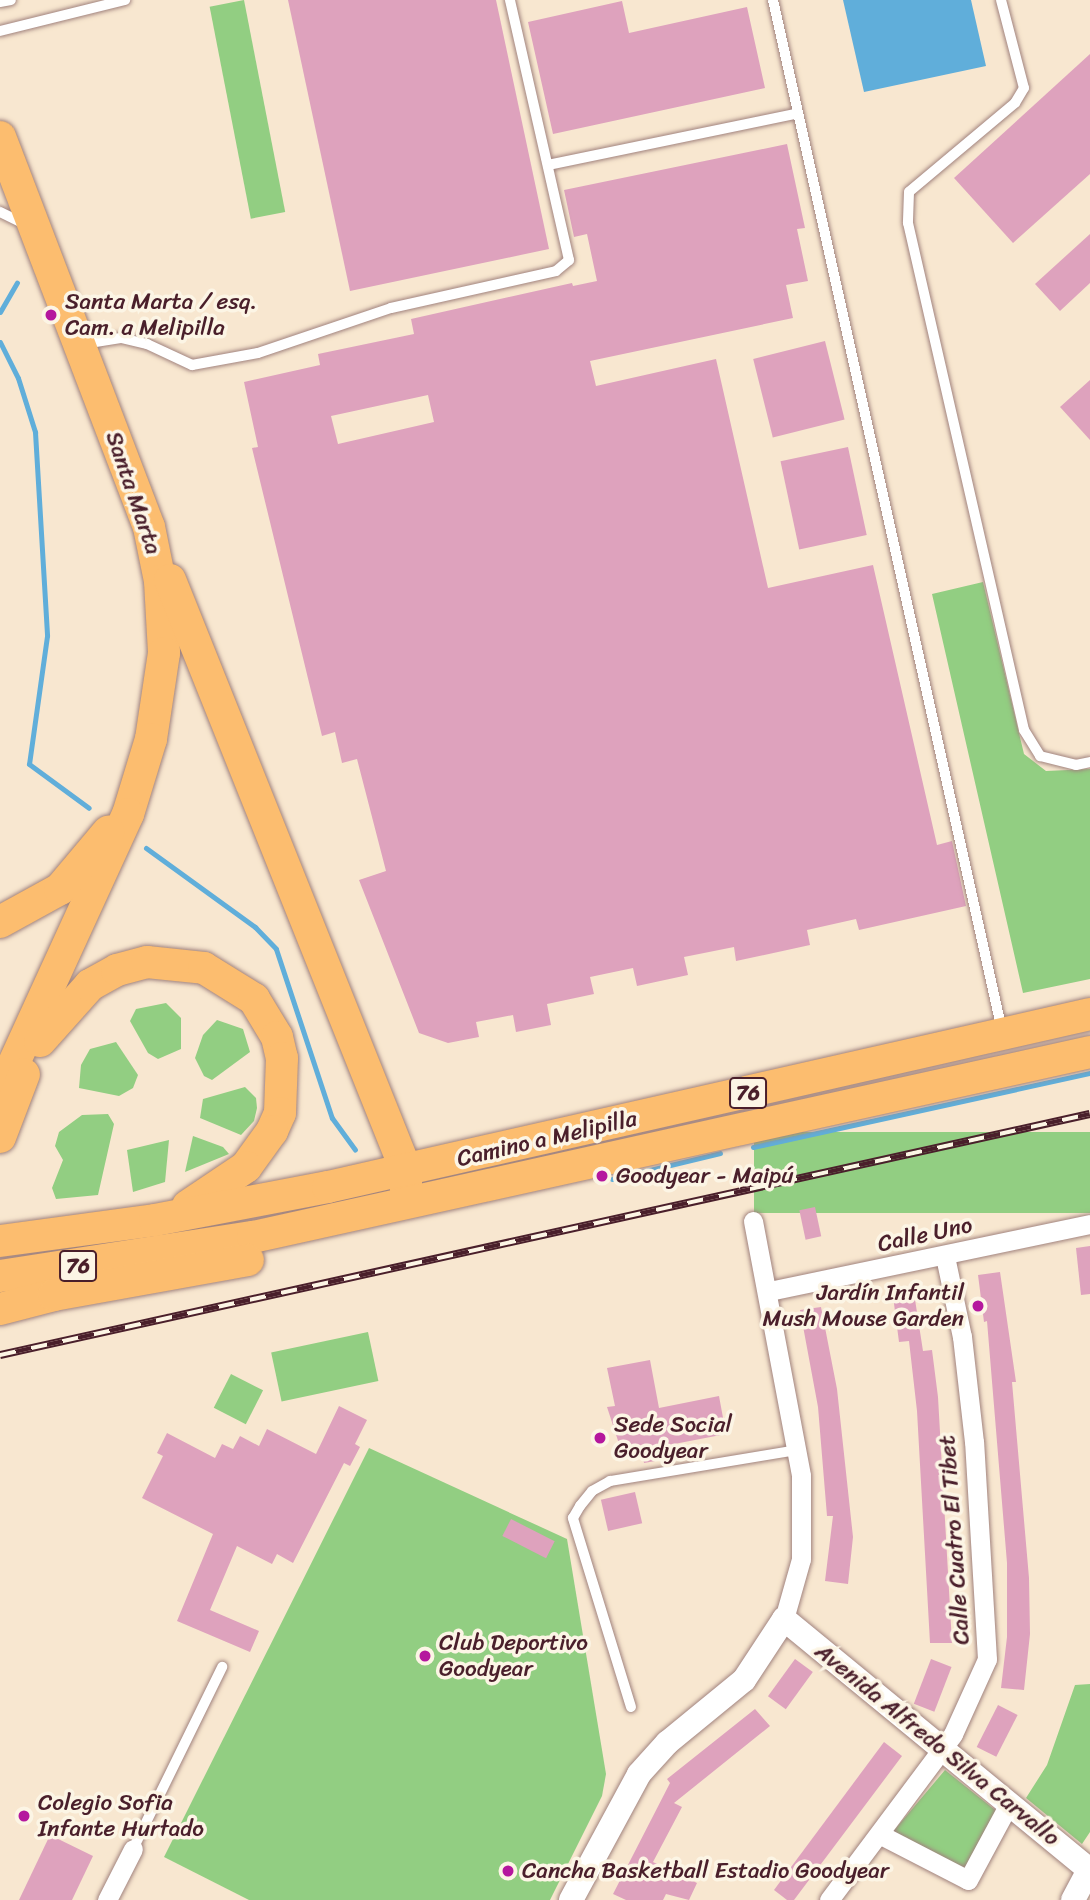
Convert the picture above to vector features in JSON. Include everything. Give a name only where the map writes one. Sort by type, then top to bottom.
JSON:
[{"type":"main road","name":"Santa Marta","points":[[0,137],[149,527],[164,613],[164,653],[159,704],[142,769],[100,882],[0,1093]]},
{"type":"main road","points":[[149,527],[386,1128],[406,1170],[406,1191],[394,1207]]},
{"type":"main road","points":[[0,922],[45,900],[76,874],[111,828],[142,769]]},
{"type":"main road","points":[[33,1051],[54,1019],[90,985],[117,970],[147,962],[204,968],[240,987],[263,1010],[277,1037],[284,1073],[282,1101],[272,1131],[246,1167],[220,1189],[155,1220]]},
{"type":"main road","name":"Santa Marta","points":[[0,1137],[33,1051],[56,976]]},
{"type":"main road","name":"Camino a Melipilla","points":[[0,1241],[155,1220],[406,1170],[1090,1014]]},
{"type":"main road","name":"Camino a Melipilla","points":[[0,1276],[181,1251],[394,1207],[1090,1052]]},
{"type":"main road","points":[[0,1309],[54,1295],[386,1231],[506,1193],[547,1173]]},
{"type":"street","points":[[570,1900],[639,1774],[667,1743],[744,1680],[785,1619],[797,1580],[803,1539],[798,1450],[769,1291],[753,1221]]},
{"type":"street","name":"Calle Uno","points":[[769,1291],[1090,1224]]},
{"type":"street","name":"Calle Cuatro El Tibet","points":[[830,1900],[943,1749],[980,1682],[988,1635],[962,1337],[945,1256]]},
{"type":"street","name":"Avenida Alfredo Silva Carvallo","points":[[785,1619],[1090,1869]]},
{"type":"street","points":[[879,1834],[968,1880],[1009,1804]]},
{"type":"street","points":[[107,1900],[133,1849]]},
{"type":"street","points":[[1073,1900],[1090,1869]]},
{"type":"lane","points":[[0,2],[11,0]]},
{"type":"lane","points":[[0,31],[125,0]]},
{"type":"lane","points":[[79,344],[121,338],[147,344],[192,365],[258,353],[391,308],[556,271],[569,260],[510,0]]},
{"type":"lane","points":[[773,0],[1003,1034]]},
{"type":"lane","points":[[1001,0],[1024,88],[1015,103],[909,192],[908,223],[1024,730],[1040,756],[1076,765],[1090,762]]},
{"type":"lane","points":[[548,165],[798,113]]},
{"type":"lane","points":[[0,212],[35,230]]},
{"type":"lane","points":[[631,1706],[573,1518],[580,1506],[592,1491],[610,1480],[798,1450]]},
{"type":"lane","points":[[133,1849],[222,1667]]},
{"type":"green space","points":[[244,0],[285,212],[251,219],[210,7]]},
{"type":"green space","points":[[983,582],[1024,754],[1046,771],[1090,769],[1090,979],[1023,993],[932,594]]},
{"type":"green space","points":[[166,1003],[181,1018],[181,1049],[158,1059],[148,1053],[130,1021],[136,1009]]},
{"type":"green space","points":[[217,1020],[243,1029],[250,1052],[212,1080],[204,1076],[195,1058],[203,1035]]},
{"type":"green space","points":[[116,1042],[138,1075],[133,1088],[119,1096],[79,1088],[81,1065],[90,1049]]},
{"type":"green space","points":[[245,1087],[256,1098],[257,1108],[254,1121],[241,1135],[200,1118],[203,1099]]},
{"type":"green space","points":[[108,1114],[114,1124],[98,1195],[56,1199],[52,1188],[63,1160],[55,1146],[59,1132],[82,1115]]},
{"type":"green space","points":[[754,1132],[1090,1132],[1090,1213],[754,1213]]},
{"type":"green space","points":[[193,1136],[223,1147],[229,1154],[185,1172]]},
{"type":"green space","points":[[169,1140],[165,1182],[133,1192],[127,1150]]},
{"type":"green space","points":[[368,1332],[378,1381],[282,1401],[271,1353]]},
{"type":"green space","points":[[231,1374],[263,1390],[246,1424],[214,1408]]},
{"type":"green space","name":"Club Deportivo Goodyear","points":[[369,1448],[567,1539],[606,1774],[602,1796],[550,1900],[249,1900],[164,1857]]},
{"type":"green space","points":[[1090,1684],[1090,1832],[1082,1844],[1026,1798],[1047,1765],[1075,1685]]},
{"type":"green space","points":[[945,1770],[999,1813],[968,1871],[891,1834]]},
{"type":"water","points":[[843,0],[971,0],[986,66],[864,92]]},
{"type":"building","points":[[288,0],[496,0],[549,249],[350,291]]},
{"type":"building","points":[[622,1],[629,33],[747,7],[765,88],[553,134],[528,22]]},
{"type":"building","points":[[1090,54],[1090,174],[1013,243],[954,178]]},
{"type":"building","points":[[787,144],[805,228],[797,229],[808,281],[786,285],[793,318],[590,361],[596,386],[716,359],[768,588],[873,565],[937,845],[952,841],[966,906],[859,930],[856,919],[807,930],[810,945],[736,961],[734,947],[684,957],[688,975],[637,986],[633,968],[590,977],[594,994],[547,1004],[551,1025],[516,1032],[513,1015],[476,1022],[479,1037],[448,1043],[419,1033],[359,880],[386,871],[357,759],[342,763],[335,732],[322,736],[252,448],[258,447],[244,382],[320,365],[318,354],[414,334],[411,319],[572,283],[573,286],[597,281],[587,234],[574,237],[564,190]],"holes":[[[428,395],[434,422],[338,444],[331,416]]]},
{"type":"building","points":[[1090,234],[1090,283],[1060,311],[1035,284]]},
{"type":"building","points":[[825,341],[845,420],[773,437],[753,359]]},
{"type":"building","points":[[1090,380],[1090,440],[1060,407]]},
{"type":"building","points":[[848,447],[867,535],[799,549],[781,461]]},
{"type":"building","points":[[815,1207],[821,1236],[806,1240],[799,1210]]},
{"type":"building","points":[[1090,1246],[1090,1294],[1081,1295],[1076,1248]]},
{"type":"building","points":[[1000,1272],[1016,1382],[1012,1382],[1029,1578],[1030,1634],[1024,1690],[1001,1688],[1007,1637],[1007,1563],[987,1321],[984,1322],[978,1275]]},
{"type":"building","points":[[914,1293],[923,1351],[932,1350],[938,1397],[952,1643],[930,1643],[917,1411],[909,1341],[899,1342],[893,1296]]},
{"type":"building","points":[[821,1307],[837,1389],[853,1537],[848,1584],[825,1581],[833,1516],[827,1516],[818,1407],[800,1310]]},
{"type":"building","points":[[650,1360],[659,1408],[719,1396],[726,1434],[669,1445],[672,1458],[644,1463],[642,1452],[623,1456],[607,1407],[615,1406],[607,1368]]},
{"type":"building","points":[[339,1406],[367,1420],[355,1444],[360,1447],[350,1466],[344,1463],[293,1563],[277,1554],[272,1564],[237,1546],[210,1610],[259,1631],[250,1652],[177,1621],[213,1534],[142,1498],[163,1456],[157,1453],[167,1433],[215,1458],[222,1444],[233,1449],[240,1436],[259,1446],[267,1429],[316,1454]]},
{"type":"building","points":[[635,1492],[642,1523],[608,1531],[601,1500]]},
{"type":"building","points":[[511,1519],[555,1541],[546,1558],[502,1536]]},
{"type":"building","points":[[795,1659],[813,1672],[786,1709],[768,1696]]},
{"type":"building","points":[[931,1659],[952,1667],[934,1712],[914,1704]]},
{"type":"building","points":[[998,1705],[1018,1715],[996,1757],[977,1747]]},
{"type":"building","points":[[755,1709],[770,1726],[674,1803],[682,1807],[653,1862],[697,1883],[689,1900],[666,1894],[663,1900],[626,1900],[613,1894],[670,1783],[667,1779]]},
{"type":"building","points":[[884,1742],[902,1756],[794,1900],[787,1900],[774,1890]]},
{"type":"building","points":[[50,1835],[93,1856],[72,1900],[19,1900]]},
{"type":"waterway","points":[[0,312],[17,282]]},
{"type":"waterway","points":[[0,342],[18,378],[35,432],[47,636],[29,764],[89,808]]},
{"type":"waterway","points":[[146,848],[255,927],[276,949],[332,1118],[355,1150]]},
{"type":"waterway","points":[[753,1147],[1090,1073]]},
{"type":"waterway","points":[[612,1179],[720,1153]]},
{"type":"railway","points":[[0,1355],[1090,1114]]},
{"type":"place","name":"Santa Marta / esq. Cam. a Melipilla","points":[[51,315]]},
{"type":"place","name":"Goodyear - Maipú","points":[[602,1176]]},
{"type":"place","name":"Jardín Infantil Mush Mouse Garden","points":[[978,1306]]},
{"type":"place","name":"Sede Social Goodyear","points":[[600,1438]]},
{"type":"place","name":"Club Deportivo Goodyear","points":[[425,1656]]},
{"type":"place","name":"Colegio Sofia Infante Hurtado","points":[[24,1816]]},
{"type":"place","name":"Cancha Basketball Estadio Goodyear","points":[[508,1871]]}]
